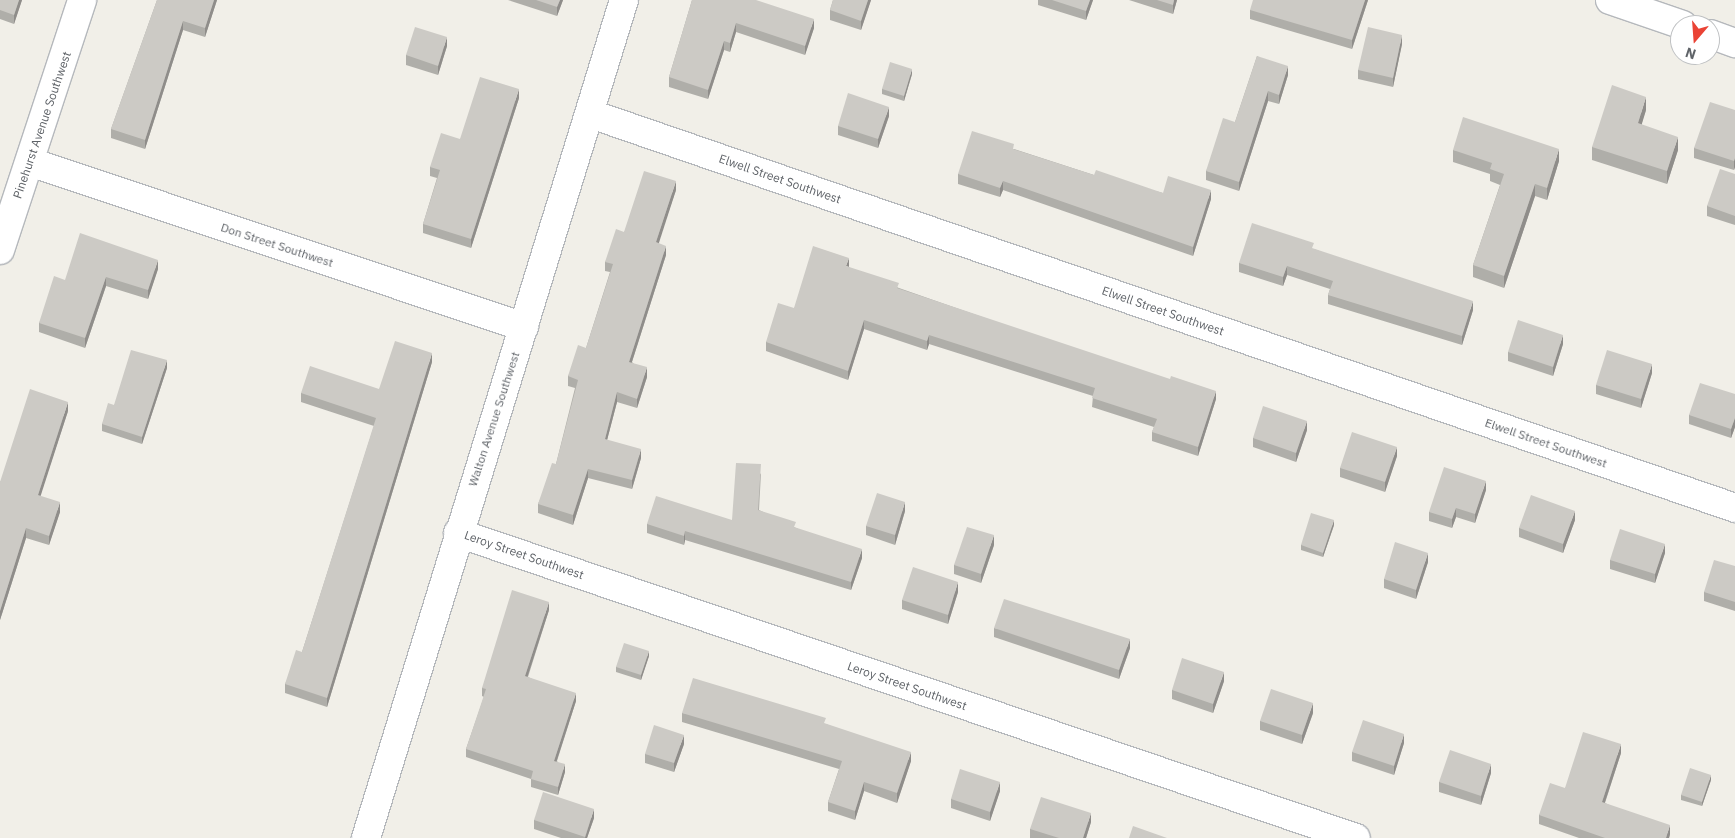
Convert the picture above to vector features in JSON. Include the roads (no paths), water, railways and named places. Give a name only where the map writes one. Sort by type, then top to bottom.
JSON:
[{"type":"street","name":"Pinehurst Avenue Southwest","points":[[0,250],[82,0]]},
{"type":"street","name":"Walton Avenue Southwest","points":[[366,838],[458,533],[591,114],[624,0]]},
{"type":"street","points":[[1610,0],[1670,21]]},
{"type":"street","points":[[1720,38],[1735,43]]},
{"type":"street","name":"Elwell Street Southwest","points":[[591,114],[1735,508]]},
{"type":"street","name":"Don Street Southwest","points":[[30,162],[524,327]]},
{"type":"street","name":"Leroy Street Southwest","points":[[458,533],[1356,838]]}]
